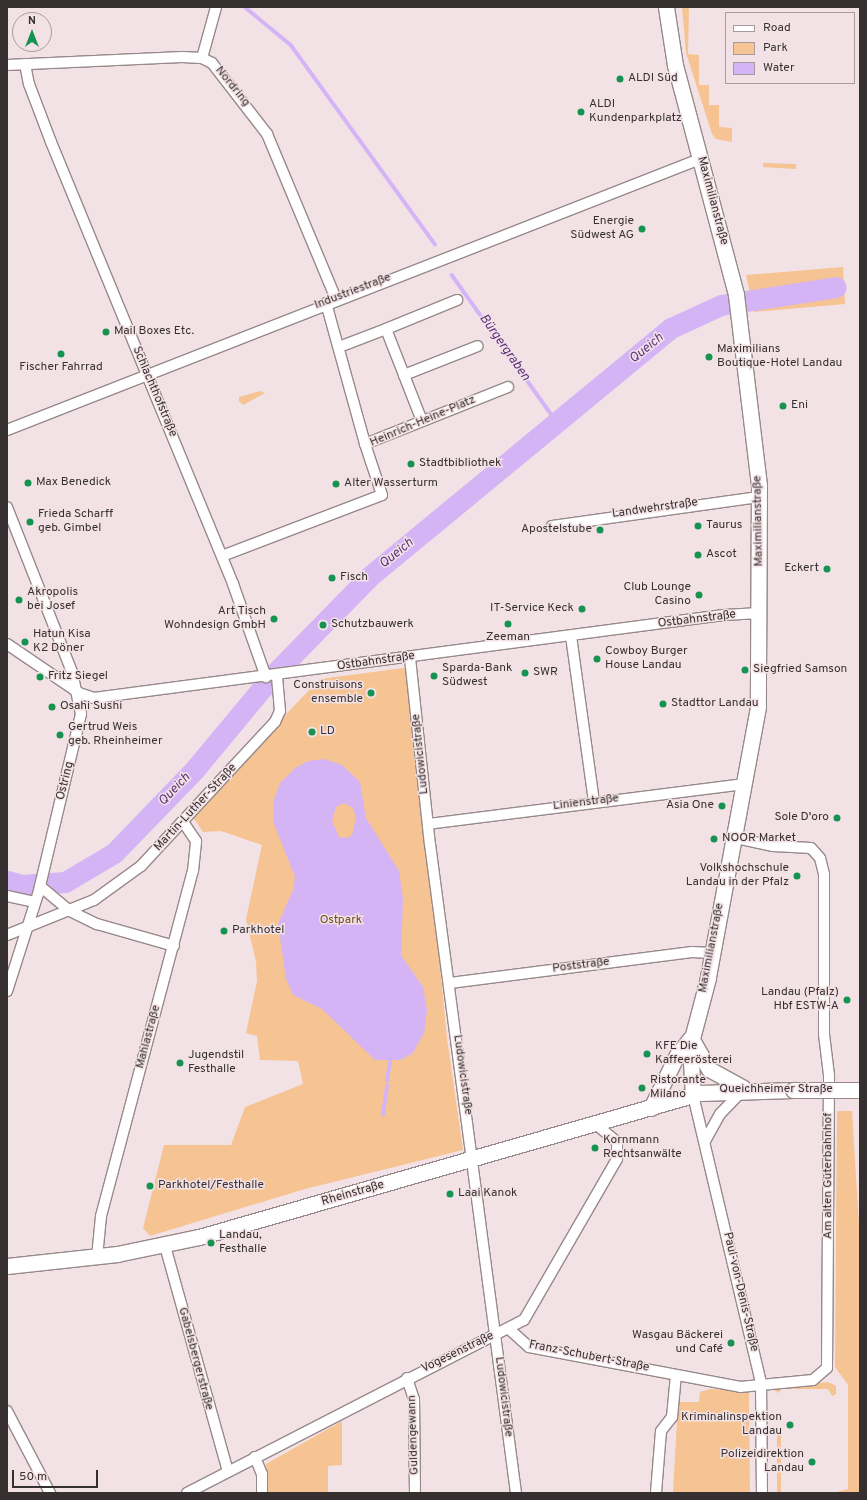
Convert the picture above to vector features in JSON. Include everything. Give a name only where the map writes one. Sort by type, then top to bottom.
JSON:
[{"type":"street","points":[[202,58],[216,7]]},
{"type":"street","name":"Maximilianstraße","points":[[666,7],[675,64],[731,275],[740,318],[759,497],[760,613],[758,708],[712,953],[691,1038],[689,1069],[693,1095]]},
{"type":"street","name":"Nordring","points":[[7,65],[202,58],[220,69],[267,134],[336,299]]},
{"type":"street","name":"Schlachthofstraße","points":[[25,64],[42,120],[255,638],[266,677]]},
{"type":"street","name":"Industriestraße","points":[[7,430],[336,299],[700,159]]},
{"type":"street","points":[[339,347],[457,300]]},
{"type":"street","points":[[326,303],[365,444]]},
{"type":"street","points":[[386,329],[422,421]]},
{"type":"street","points":[[404,375],[478,346]]},
{"type":"street","name":"Heinrich-Heine-Platz","points":[[222,556],[382,495],[365,444],[508,387]]},
{"type":"street","name":"Landwehrstraße","points":[[552,526],[701,503],[759,497]]},
{"type":"street","name":"Ostring","points":[[7,507],[79,693],[79,728],[38,894],[26,927],[7,991]]},
{"type":"street","name":"Ostbahnstraße","points":[[7,644],[79,693],[99,698],[571,636],[760,613]]},
{"type":"street","points":[[571,636],[594,802]]},
{"type":"street","name":"Ludowicistraße","points":[[410,658],[428,824],[516,1493]]},
{"type":"street","name":"Martin-Luther-Straße","points":[[7,935],[70,911],[126,879],[183,822],[275,722],[280,706],[277,675]]},
{"type":"street","name":"Linienstraße","points":[[428,824],[743,784]]},
{"type":"street","name":"Mahlastraße","points":[[96,1256],[101,1216],[174,946],[196,847],[194,835],[183,822]]},
{"type":"street","name":"Am alten Güterbahnhof","points":[[734,838],[773,846],[807,847],[820,858],[824,878],[824,1042],[830,1075],[829,1358],[825,1372],[812,1380],[761,1382]]},
{"type":"street","points":[[7,896],[38,894],[97,924],[174,946]]},
{"type":"street","name":"Poststraße","points":[[450,983],[692,952],[712,953]]},
{"type":"street","points":[[691,1038],[709,1068],[744,1089],[720,1114],[705,1141]]},
{"type":"street","name":"Maximilianstraße","points":[[651,1108],[677,1055],[691,1038]]},
{"type":"street","name":"Queichheimer Straße","points":[[693,1095],[744,1089],[860,1090]]},
{"type":"street","name":"Paul-von-Denis-Straße","points":[[693,1095],[761,1382],[762,1493]]},
{"type":"street","name":"Rheinstraße","points":[[7,1266],[96,1256],[165,1246],[472,1160],[693,1095]]},
{"type":"street","name":"Vogesenstraße","points":[[187,1493],[407,1378],[509,1329],[530,1312],[618,1153],[617,1142],[597,1124]]},
{"type":"street","name":"Gabelsbergerstraße","points":[[165,1246],[228,1471]]},
{"type":"street","name":"Franz-Schubert-Straße","points":[[509,1329],[529,1347],[740,1387],[761,1382]]},
{"type":"street","points":[[656,1493],[661,1431],[672,1417],[676,1375]]},
{"type":"street","name":"Guldengewann","points":[[407,1378],[414,1399],[415,1493]]},
{"type":"street","points":[[7,1411],[10,1424],[50,1493]]},
{"type":"street","points":[[255,1457],[262,1474],[262,1493]]},
{"type":"green space","points":[[682,7],[689,7],[688,54],[699,55],[699,85],[709,85],[709,105],[719,105],[719,127],[732,128],[732,142],[716,139],[712,134],[686,53]]},
{"type":"green space","points":[[763,163],[796,164],[796,169],[763,167]]},
{"type":"green space","points":[[843,267],[845,304],[754,312],[746,275]]},
{"type":"green space","points":[[260,391],[265,393],[243,405],[239,401],[239,397]]},
{"type":"green space","name":"Ostpark","points":[[411,667],[447,1038],[463,1150],[305,1189],[150,1236],[143,1228],[164,1145],[231,1145],[245,1107],[303,1084],[298,1061],[260,1060],[257,1036],[246,1033],[257,981],[256,962],[246,919],[262,845],[221,831],[203,832],[190,813],[320,679]]},
{"type":"green space","points":[[837,1111],[852,1111],[860,1241],[860,1493],[833,1493],[848,1489],[848,1385],[835,1367]]},
{"type":"green space","points":[[828,1382],[836,1386],[836,1394],[832,1396],[828,1389],[782,1389],[778,1393],[773,1389]]},
{"type":"green space","points":[[710,1389],[749,1391],[750,1493],[673,1493],[678,1402],[699,1402],[700,1392]]},
{"type":"green space","points":[[342,1421],[342,1465],[328,1466],[328,1493],[267,1493],[266,1464]]},
{"type":"green space","points":[[777,1435],[781,1435],[781,1493],[777,1493]]},
{"type":"water","points":[[324,759],[342,765],[360,782],[366,818],[399,871],[403,899],[401,955],[423,987],[427,1010],[424,1033],[413,1053],[401,1060],[375,1060],[322,1009],[293,995],[286,979],[278,924],[293,890],[295,877],[274,824],[273,802],[280,783],[295,768],[308,761]],"holes":[[[344,803],[353,808],[356,818],[352,835],[347,838],[339,837],[332,821],[336,807]]]},
{"type":"waterway","points":[[245,7],[291,45],[435,244]]},
{"type":"waterway","name":"Bürgergraben","points":[[452,275],[556,421]]},
{"type":"waterway","name":"Queich","points":[[7,881],[22,885],[65,882],[114,853],[195,769],[274,674],[370,576],[671,328],[721,305],[836,287]]},
{"type":"waterway","points":[[387,1081],[390,1062]]},
{"type":"waterway","points":[[383,1115],[387,1086]]},
{"type":"place","name":"ALDI Süd","points":[[620,79]]},
{"type":"place","name":"ALDI Kundenparkplatz","points":[[581,112]]},
{"type":"place","name":"Energie Südwest AG","points":[[642,229]]},
{"type":"place","name":"Mail Boxes Etc.","points":[[106,332]]},
{"type":"place","name":"Fischer Fahrrad","points":[[61,354]]},
{"type":"place","name":"Maximilians Boutique-Hotel Landau","points":[[709,357]]},
{"type":"place","name":"Eni","points":[[783,406]]},
{"type":"place","name":"Stadtbibliothek","points":[[411,464]]},
{"type":"place","name":"Max Benedick","points":[[28,483]]},
{"type":"place","name":"Alter Wasserturm","points":[[336,484]]},
{"type":"place","name":"Frieda Scharff geb. Gimbel","points":[[30,522]]},
{"type":"place","name":"Taurus","points":[[698,526]]},
{"type":"place","name":"Apostelstube","points":[[600,530]]},
{"type":"place","name":"Ascot","points":[[698,555]]},
{"type":"place","name":"Eckert","points":[[827,569]]},
{"type":"place","name":"Fisch","points":[[332,578]]},
{"type":"place","name":"Club Lounge Casino","points":[[699,595]]},
{"type":"place","name":"Akropolis bei Josef","points":[[19,600]]},
{"type":"place","name":"IT-Service Keck","points":[[582,609]]},
{"type":"place","name":"Art Tisch Wohndesign GmbH","points":[[274,619]]},
{"type":"place","name":"Zeeman","points":[[508,624]]},
{"type":"place","name":"Schutzbauwerk","points":[[323,625]]},
{"type":"place","name":"Hatun Kisa K2 Döner","points":[[25,642]]},
{"type":"place","name":"Cowboy Burger House Landau","points":[[597,659]]},
{"type":"place","name":"Siegfried Samson","points":[[745,670]]},
{"type":"place","name":"SWR","points":[[525,673]]},
{"type":"place","name":"Sparda-Bank Südwest","points":[[434,676]]},
{"type":"place","name":"Fritz Siegel","points":[[40,677]]},
{"type":"place","name":"Construisons ensemble","points":[[371,693]]},
{"type":"place","name":"Stadttor Landau","points":[[663,704]]},
{"type":"place","name":"Osahi Sushi","points":[[52,707]]},
{"type":"place","name":"LD","points":[[312,732]]},
{"type":"place","name":"Gertrud Weis geb. Rheinheimer","points":[[60,735]]},
{"type":"place","name":"Asia One","points":[[722,806]]},
{"type":"place","name":"Sole D'oro","points":[[837,818]]},
{"type":"place","name":"NOOR Market","points":[[714,839]]},
{"type":"place","name":"Volkshochschule Landau in der Pfalz","points":[[797,876]]},
{"type":"place","name":"Parkhotel","points":[[224,931]]},
{"type":"place","name":"Landau (Pfalz) Hbf ESTW-A","points":[[847,1000]]},
{"type":"place","name":"KFE Die Kaffeerösterei","points":[[647,1054]]},
{"type":"place","name":"Jugendstil Festhalle","points":[[180,1063]]},
{"type":"place","name":"Ristorante Milano","points":[[642,1088]]},
{"type":"place","name":"Kornmann Rechtsanwälte","points":[[595,1148]]},
{"type":"place","name":"Parkhotel/Festhalle","points":[[150,1186]]},
{"type":"place","name":"Laai Kanok","points":[[450,1194]]},
{"type":"place","name":"Landau, Festhalle","points":[[211,1243]]},
{"type":"place","name":"Wasgau Bäckerei und Café","points":[[731,1343]]},
{"type":"place","name":"Kriminalinspektion Landau","points":[[790,1425]]},
{"type":"place","name":"Polizeidirektion Landau","points":[[812,1462]]}]
